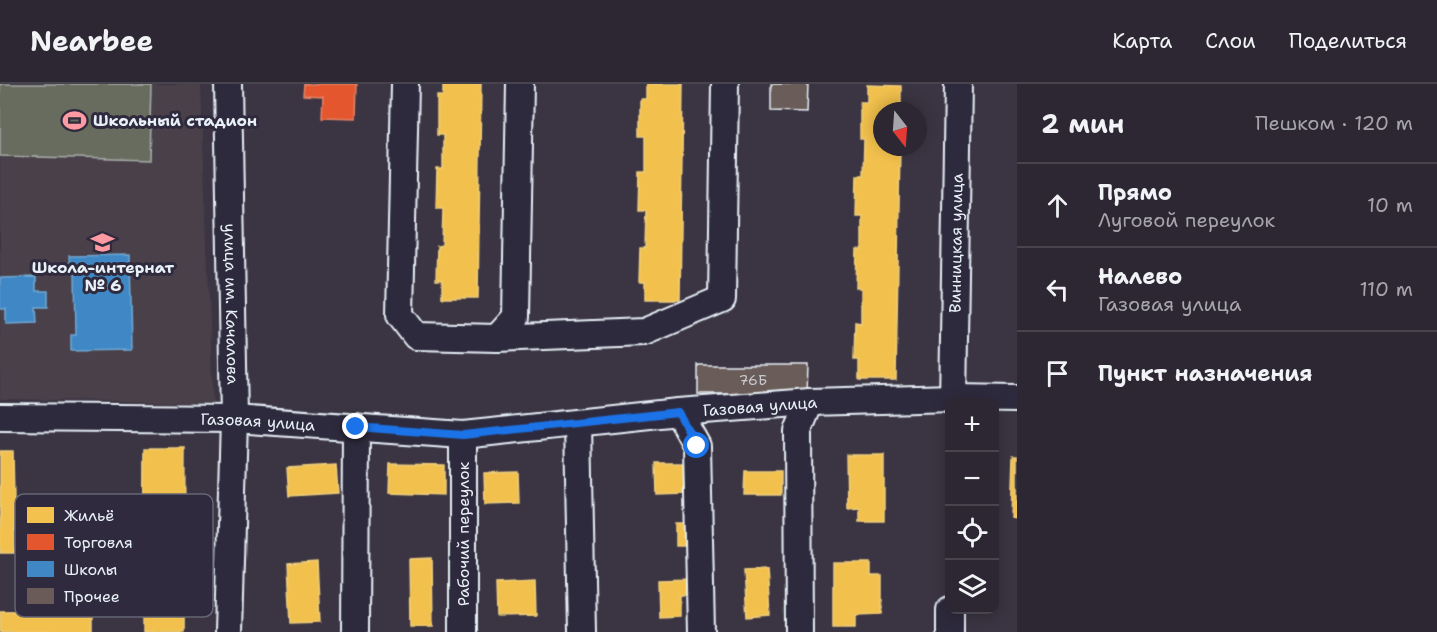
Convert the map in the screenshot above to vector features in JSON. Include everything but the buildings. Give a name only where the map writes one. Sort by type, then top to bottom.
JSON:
[{"type":"street","name":"улица им. Качалова","points":[[228,84],[234,419],[228,632]]},
{"type":"street","points":[[405,84],[400,315],[416,336],[497,338],[644,332],[722,299],[725,84]]},
{"type":"street","points":[[497,338],[516,317],[520,84]]},
{"type":"street","name":"Винницкая улица","points":[[953,398],[958,84]]},
{"type":"street","name":"Газовая улица","points":[[999,399],[1017,399]]},
{"type":"street","name":"Газовая улица","points":[[0,417],[234,419],[463,435],[678,412],[810,402],[945,400]]},
{"type":"street","points":[[799,632],[798,431],[810,402]]},
{"type":"street","points":[[678,412],[697,446],[700,632]]},
{"type":"street","points":[[578,423],[582,632]]},
{"type":"street","points":[[355,632],[356,427]]},
{"type":"street","name":"Рабочий переулок","points":[[463,435],[463,632]]},
{"type":"street","points":[[950,614],[950,632]]},
{"type":"shaded area","name":"Школа-интернат № 6","points":[[0,84],[201,84],[213,403],[0,399]]},
{"type":"green space","name":"Школьный стадион","points":[[0,84],[151,84],[149,160],[0,156]]},
{"type":"place","name":"Школьный стадион","points":[[75,120]]},
{"type":"place","name":"Школа-интернат № 6","points":[[103,242]]},
{"type":"route","points":[[356,427],[463,435],[678,412],[697,446]]}]
